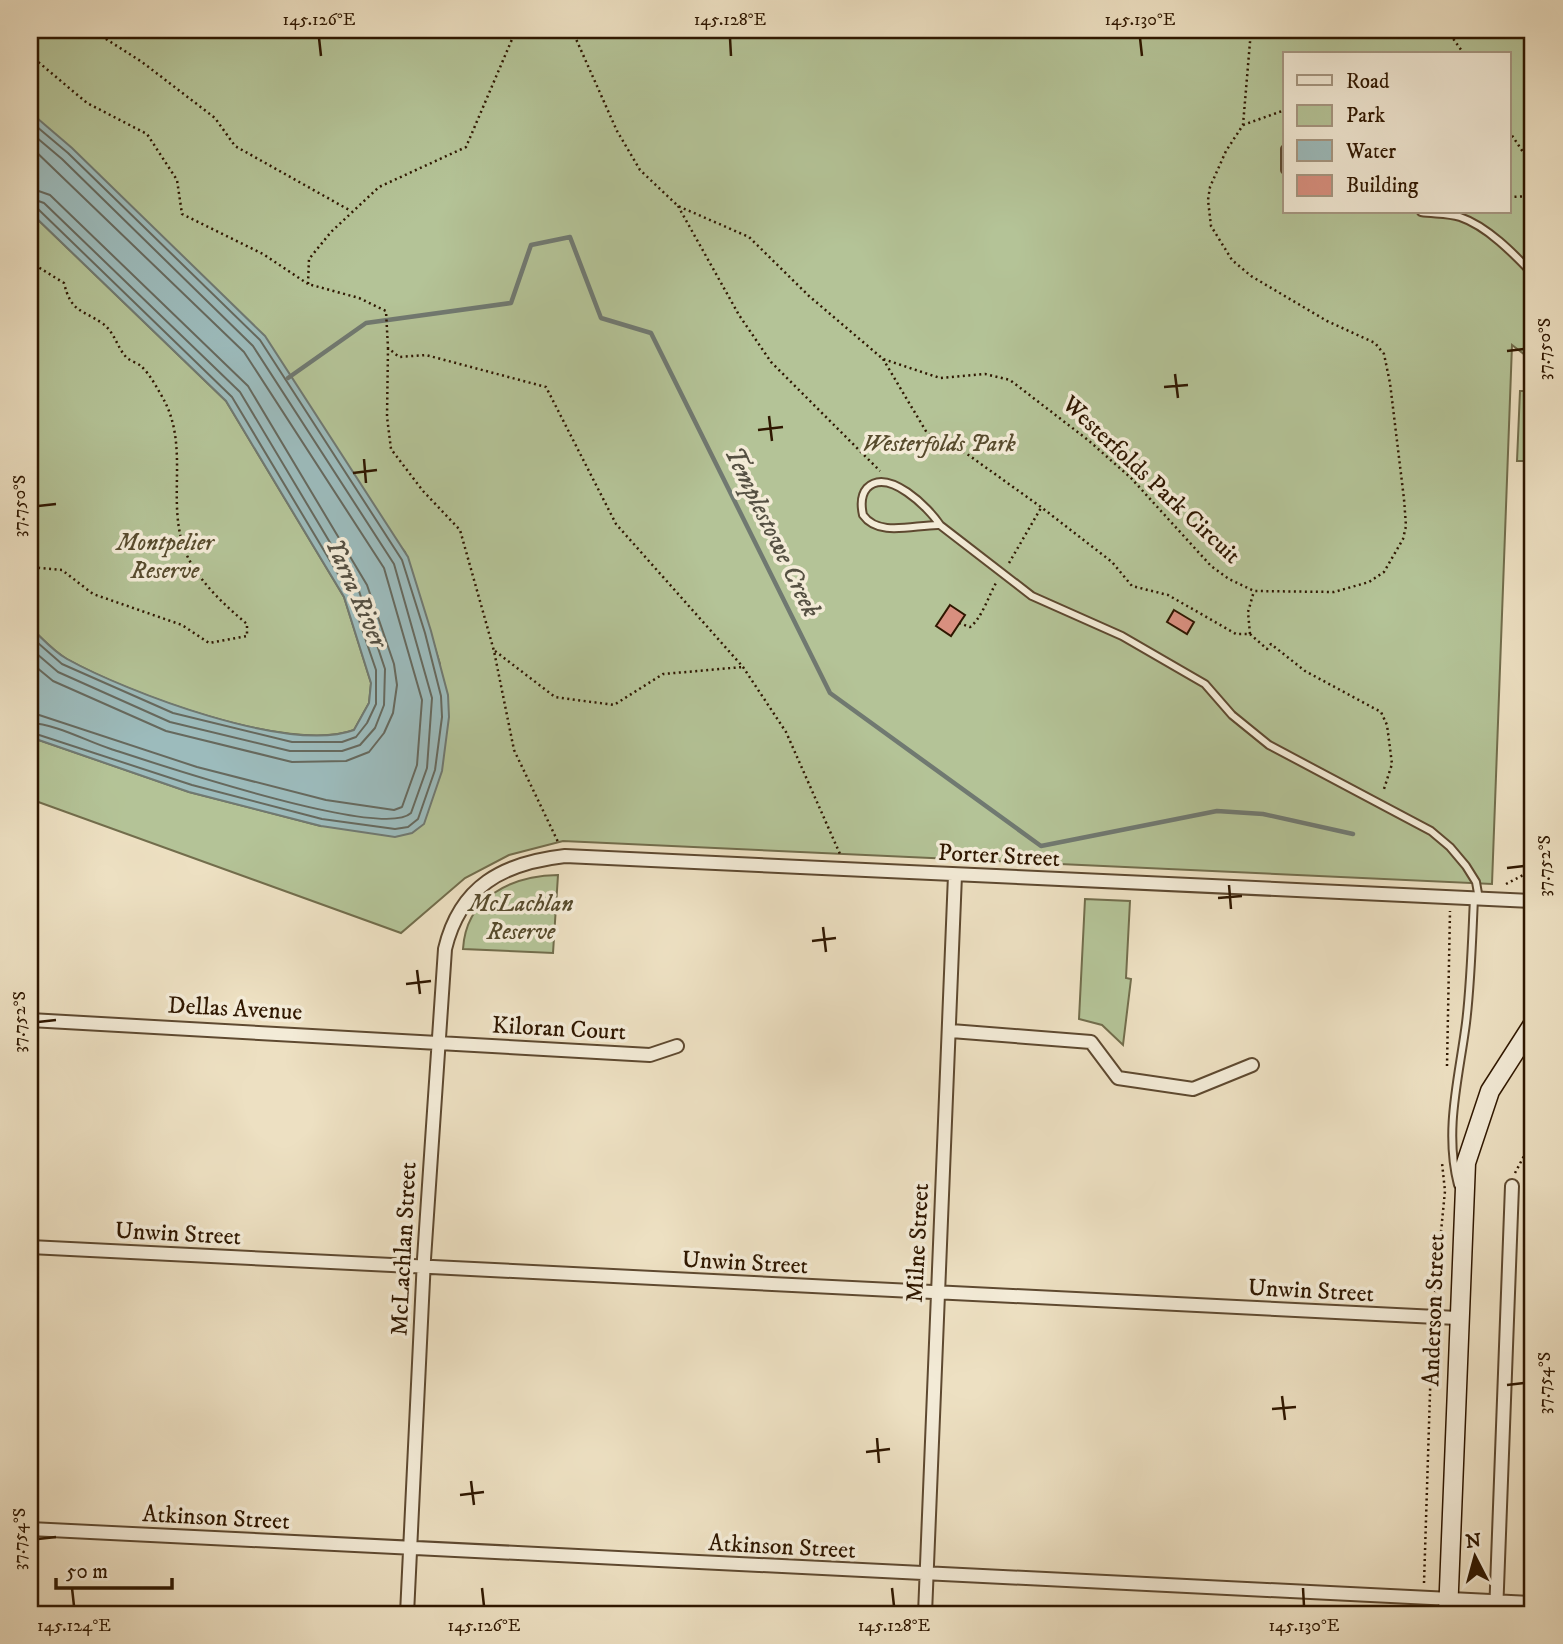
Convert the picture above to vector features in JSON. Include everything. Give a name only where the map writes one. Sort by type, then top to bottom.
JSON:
[{"type":"main road","name":"Anderson Street","points":[[1448,1607],[1457,1318],[1466,1163],[1478,1119],[1499,1075],[1530,1026]]},
{"type":"street","name":"Porter Street","points":[[472,894],[494,877],[515,866],[565,856],[1533,901]]},
{"type":"street","name":"Milne Street","points":[[925,1614],[936,1293],[951,1031],[955,875]]},
{"type":"street","name":"McLachlan Street","points":[[407,1614],[423,1268],[445,949],[451,926],[472,894]]},
{"type":"street","name":"Dellas Avenue","points":[[30,1020],[437,1043]]},
{"type":"street","points":[[951,1031],[1091,1042],[1118,1078],[1193,1089],[1252,1065]]},
{"type":"street","name":"Kiloran Court","points":[[437,1043],[650,1055],[677,1046]]},
{"type":"street","points":[[1496,1608],[1512,1186]]},
{"type":"street","name":"Unwin Street","points":[[30,1247],[1457,1318]]},
{"type":"street","name":"Atkinson Street","points":[[30,1529],[1424,1599],[1448,1607],[1496,1608],[1533,1603]]},
{"type":"lane","points":[[1437,214],[1460,217],[1469,222],[1518,257],[1533,274]]},
{"type":"lane","points":[[940,525],[885,528],[867,521],[861,506],[862,496],[869,486],[880,483],[897,487],[922,503],[940,525],[1032,596],[1122,636],[1205,684],[1233,715],[1269,745],[1431,831],[1450,846],[1476,883],[1480,899],[1451,1130],[1454,1164],[1462,1202]]},
{"type":"path","points":[[92,30],[142,62],[215,118],[235,146],[352,212]]},
{"type":"path","points":[[308,284],[309,259],[331,232],[379,187],[466,147],[516,30]]},
{"type":"path","name":"Westerfolds Park Circuit","points":[[572,30],[617,131],[635,160],[678,206],[749,237],[809,296],[883,359],[940,378],[985,374],[1010,380],[1088,440],[1131,478],[1212,566],[1254,591],[1334,592],[1369,582],[1384,572],[1395,556],[1406,526],[1384,354],[1375,343],[1326,321],[1251,276],[1231,260],[1211,226],[1208,200],[1210,187],[1226,151],[1243,125],[1251,30]]},
{"type":"path","points":[[1447,30],[1463,52]]},
{"type":"path","points":[[30,55],[87,103],[147,134],[177,180],[182,214],[263,254],[308,284],[359,298],[386,311],[387,417],[391,449],[423,491],[460,530],[494,651],[514,750],[565,856]]},
{"type":"path","points":[[1243,125],[1283,111]]},
{"type":"path","points":[[1510,132],[1533,167]]},
{"type":"path","points":[[1510,197],[1533,196]]},
{"type":"path","points":[[678,206],[739,315],[771,362],[897,487]]},
{"type":"path","points":[[30,262],[64,283],[68,300],[84,316],[102,323],[117,338],[125,356],[142,367],[166,403],[179,455],[179,520],[183,546],[224,606],[247,624],[247,636],[209,643],[182,625],[93,594],[62,570],[30,567]]},
{"type":"path","points":[[388,348],[399,357],[426,355],[546,387],[616,524],[743,667],[786,732],[847,870]]},
{"type":"path","points":[[883,359],[927,433],[967,454],[1041,507],[1112,562],[1132,586],[1168,595],[1236,634],[1250,634],[1267,649],[1271,644],[1331,688],[1381,712],[1387,724],[1392,764],[1379,802]]},
{"type":"path","points":[[1029,527],[1041,507]]},
{"type":"path","points":[[1250,634],[1248,612],[1254,591]]},
{"type":"path","points":[[494,651],[555,697],[614,705],[663,674],[743,667]]},
{"type":"path","points":[[1480,899],[1515,877],[1533,870]]},
{"type":"path","points":[[1447,1070],[1450,898]]},
{"type":"path","points":[[1512,1186],[1516,1169],[1533,1139]]},
{"type":"path","points":[[1424,1599],[1432,1318],[1445,1191],[1443,1153]]},
{"type":"green space","name":"Westerfolds Park","points":[[30,30],[1533,30],[1533,361],[1512,345],[1492,884],[563,841],[509,855],[465,878],[401,933],[30,799],[30,737],[189,792],[321,826],[440,664],[405,552],[30,116]]},
{"type":"green space","name":"Montpelier Reserve","points":[[30,212],[226,401],[344,597],[371,683],[369,703],[354,730],[325,735],[290,734],[250,727],[167,703],[94,673],[62,656],[30,627]]},
{"type":"green space","points":[[1520,391],[1533,391],[1533,461],[1517,461]]},
{"type":"green space","name":"McLachlan Reserve","points":[[558,875],[553,953],[463,949],[472,916],[494,893],[523,880]]},
{"type":"green space","points":[[1085,899],[1130,901],[1126,978],[1131,979],[1123,1045],[1102,1025],[1079,1019]]},
{"type":"water","name":"Yarra River","points":[[30,112],[72,148],[265,336],[408,557],[448,695],[449,717],[442,771],[424,824],[412,833],[395,837],[321,826],[189,792],[30,737],[30,627],[67,659],[128,687],[209,716],[290,734],[325,735],[354,730],[369,703],[371,683],[344,597],[226,401],[30,212]]},
{"type":"building","points":[[950,605],[965,615],[951,636],[936,626]]},
{"type":"building","points":[[1174,610],[1194,622],[1187,634],[1167,622]]},
{"type":"waterway","name":"Templestowe Creek","points":[[288,378],[366,323],[511,303],[531,245],[570,237],[601,318],[651,333],[830,693],[1041,846],[1217,811],[1263,814],[1353,834]]}]
